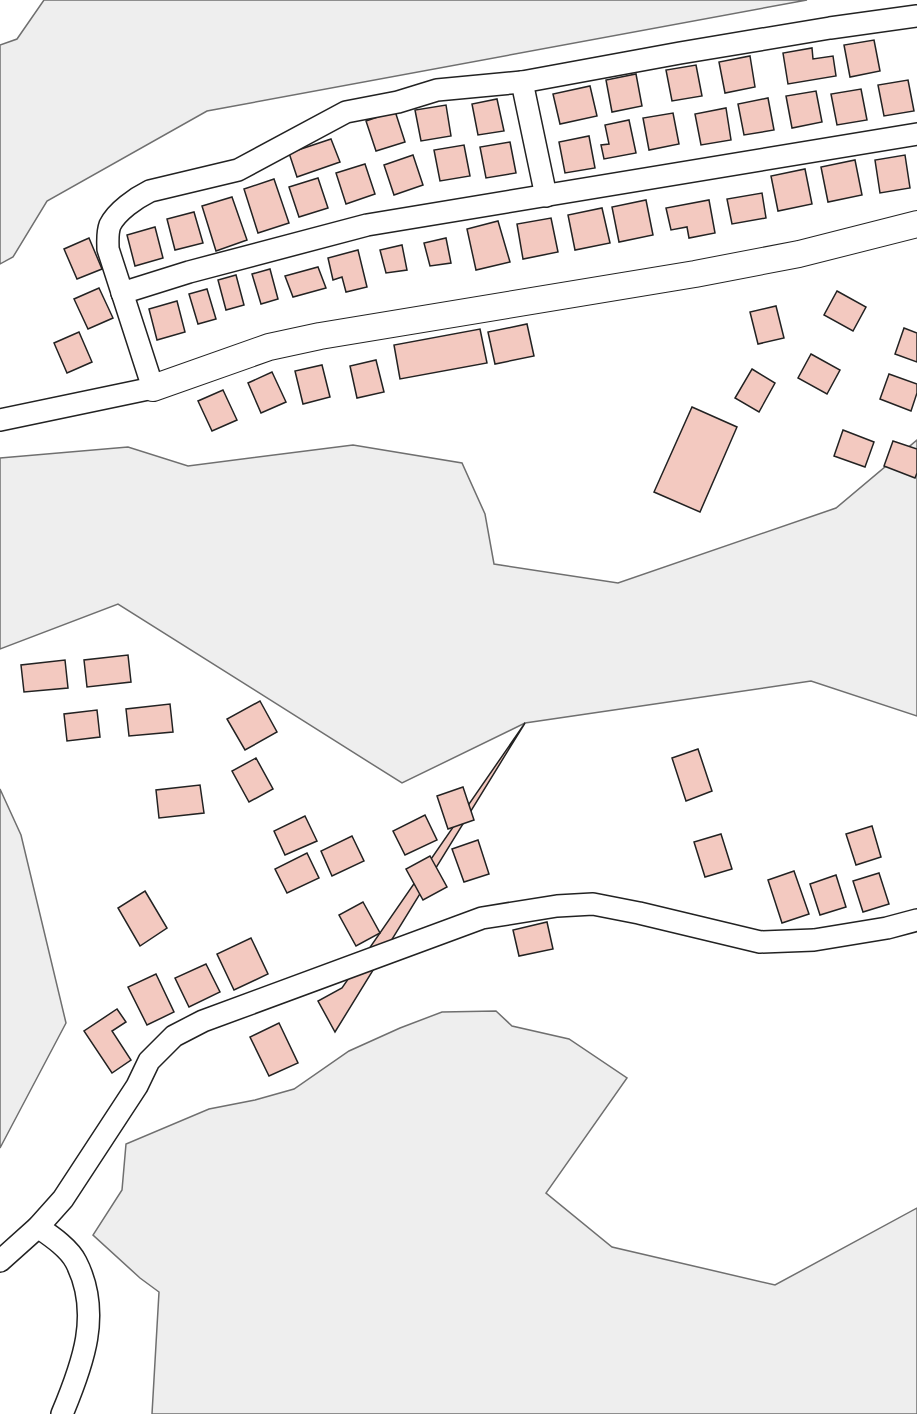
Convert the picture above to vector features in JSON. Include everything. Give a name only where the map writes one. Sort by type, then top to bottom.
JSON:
[{"type":"street","points":[[153,388],[108,249],[108,233],[111,223],[139,196],[150,190],[238,170],[346,112],[398,102],[437,90],[522,82],[761,39],[917,16]]},
{"type":"street","points":[[522,82],[546,196]]},
{"type":"street","points":[[122,293],[367,225],[917,134]]},
{"type":"street","points":[[0,420],[153,388],[269,348],[320,336],[695,274],[799,254],[917,224]]},
{"type":"street","points":[[0,1261],[38,1227],[63,1199],[137,1086],[149,1061],[174,1036],[202,1021],[482,918],[557,906],[593,903],[760,942],[814,940],[887,928],[917,920]]},
{"type":"street","points":[[38,1227],[56,1240],[75,1260],[90,1313],[84,1352],[62,1414]]},
{"type":"shaded area","points":[[44,0],[807,0],[207,111],[47,201],[13,257],[0,264],[0,45],[17,39]]},
{"type":"shaded area","points":[[917,440],[917,716],[811,681],[525,723],[402,783],[118,604],[0,649],[0,458],[128,447],[188,466],[353,445],[462,463],[485,514],[494,564],[618,583],[836,508]]},
{"type":"shaded area","points":[[0,789],[21,835],[66,1023],[0,1148]]},
{"type":"shaded area","points":[[496,1011],[512,1026],[569,1039],[627,1078],[546,1193],[612,1247],[775,1285],[917,1208],[917,1414],[152,1414],[159,1292],[140,1278],[93,1235],[122,1190],[126,1144],[209,1109],[294,1089],[349,1051],[442,1012]]},
{"type":"building","points":[[874,40],[880,71],[850,77],[844,45]]},
{"type":"building","points":[[812,48],[813,59],[833,56],[836,76],[788,84],[783,53]]},
{"type":"building","points":[[750,56],[755,87],[725,93],[719,62]]},
{"type":"building","points":[[696,65],[702,96],[672,101],[666,70]]},
{"type":"building","points":[[636,74],[642,106],[612,112],[606,80]]},
{"type":"building","points":[[908,80],[914,111],[884,116],[878,85]]},
{"type":"building","points":[[590,86],[597,116],[560,124],[553,94]]},
{"type":"building","points":[[861,89],[867,120],[837,125],[831,94]]},
{"type":"building","points":[[816,91],[822,122],[792,128],[786,96]]},
{"type":"building","points":[[768,98],[774,130],[744,135],[738,104]]},
{"type":"building","points":[[497,99],[504,131],[478,135],[472,104]]},
{"type":"building","points":[[446,105],[451,136],[421,141],[415,110]]},
{"type":"building","points":[[726,108],[731,140],[701,145],[695,114]]},
{"type":"building","points":[[395,111],[405,142],[376,151],[366,121]]},
{"type":"building","points":[[673,113],[679,144],[649,150],[643,118]]},
{"type":"building","points":[[629,120],[636,153],[604,159],[601,145],[609,144],[605,125]]},
{"type":"building","points":[[589,136],[595,168],[565,173],[559,142]]},
{"type":"building","points":[[331,139],[340,162],[297,177],[289,153]]},
{"type":"building","points":[[510,142],[516,173],[486,178],[480,147]]},
{"type":"building","points":[[464,145],[470,176],[440,181],[434,150]]},
{"type":"building","points":[[413,155],[423,185],[394,195],[384,165]]},
{"type":"building","points":[[905,155],[910,188],[880,193],[875,160]]},
{"type":"building","points":[[855,160],[862,195],[828,202],[821,167]]},
{"type":"building","points":[[365,164],[375,194],[346,204],[336,173]]},
{"type":"building","points":[[805,169],[812,204],[778,211],[771,176]]},
{"type":"building","points":[[318,178],[328,208],[299,217],[289,187]]},
{"type":"building","points":[[274,179],[289,223],[258,233],[244,189]]},
{"type":"building","points":[[762,193],[766,218],[732,224],[727,199]]},
{"type":"building","points":[[232,197],[247,240],[216,251],[202,206]]},
{"type":"building","points":[[646,200],[653,235],[619,242],[612,207]]},
{"type":"building","points":[[709,200],[715,233],[689,238],[687,227],[671,230],[666,208]]},
{"type":"building","points":[[602,208],[610,243],[575,250],[568,215]]},
{"type":"building","points":[[194,212],[203,243],[175,250],[167,219]]},
{"type":"building","points":[[551,218],[558,252],[523,259],[517,224]]},
{"type":"building","points":[[498,221],[510,262],[476,270],[467,229]]},
{"type":"building","points":[[155,227],[163,258],[135,266],[127,235]]},
{"type":"building","points":[[89,238],[102,269],[77,279],[64,249]]},
{"type":"building","points":[[446,238],[451,263],[430,266],[424,243]]},
{"type":"building","points":[[402,245],[407,270],[386,273],[380,250]]},
{"type":"building","points":[[358,250],[367,287],[346,292],[342,277],[333,280],[328,258]]},
{"type":"building","points":[[318,267],[326,288],[293,297],[285,276]]},
{"type":"building","points":[[270,269],[278,299],[261,304],[252,274]]},
{"type":"building","points":[[236,275],[244,305],[226,310],[218,280]]},
{"type":"building","points":[[99,288],[113,318],[88,329],[74,299]]},
{"type":"building","points":[[207,289],[216,319],[198,324],[189,294]]},
{"type":"building","points":[[837,291],[866,307],[853,331],[824,315]]},
{"type":"building","points":[[177,301],[185,332],[157,340],[149,309]]},
{"type":"building","points":[[776,306],[784,338],[758,344],[750,312]]},
{"type":"building","points":[[527,324],[534,356],[495,364],[488,332]]},
{"type":"building","points":[[904,328],[917,333],[917,362],[895,354]]},
{"type":"building","points":[[480,329],[487,363],[400,379],[394,345]]},
{"type":"building","points":[[79,332],[92,362],[67,373],[54,343]]},
{"type":"building","points":[[811,354],[840,370],[827,394],[798,378]]},
{"type":"building","points":[[376,360],[384,392],[357,398],[350,366]]},
{"type":"building","points":[[322,365],[330,397],[303,404],[295,371]]},
{"type":"building","points":[[752,369],[775,383],[759,412],[735,398]]},
{"type":"building","points":[[272,372],[286,402],[261,413],[248,383]]},
{"type":"building","points":[[889,374],[917,384],[917,393],[911,411],[880,399]]},
{"type":"building","points":[[223,390],[237,420],[212,431],[198,401]]},
{"type":"building","points":[[692,407],[737,427],[700,512],[654,492]]},
{"type":"building","points":[[843,430],[874,442],[865,467],[834,456]]},
{"type":"building","points":[[893,441],[917,449],[915,478],[884,466]]},
{"type":"building","points":[[128,655],[131,682],[87,687],[84,660]]},
{"type":"building","points":[[65,660],[68,688],[24,692],[21,665]]},
{"type":"building","points":[[260,701],[277,732],[245,750],[227,719]]},
{"type":"building","points":[[170,704],[173,732],[129,736],[126,709]]},
{"type":"building","points":[[97,710],[100,737],[67,741],[64,714]]},
{"type":"building","points":[[525,723],[335,1032],[318,1001],[342,988]]},
{"type":"building","points":[[698,749],[712,791],[686,801],[672,758]]},
{"type":"building","points":[[256,758],[273,789],[249,802],[232,771]]},
{"type":"building","points":[[200,785],[204,813],[159,818],[156,790]]},
{"type":"building","points":[[463,787],[474,820],[448,829],[437,796]]},
{"type":"building","points":[[425,815],[437,840],[405,855],[393,831]]},
{"type":"building","points":[[305,816],[317,841],[285,855],[274,831]]},
{"type":"building","points":[[872,826],[881,857],[856,865],[846,834]]},
{"type":"building","points":[[721,834],[732,869],[705,877],[694,842]]},
{"type":"building","points":[[352,836],[364,861],[332,876],[321,851]]},
{"type":"building","points":[[478,840],[489,874],[464,882],[452,849]]},
{"type":"building","points":[[307,853],[319,878],[287,893],[275,869]]},
{"type":"building","points":[[430,856],[447,887],[423,900],[406,869]]},
{"type":"building","points":[[794,871],[809,914],[782,923],[768,880]]},
{"type":"building","points":[[879,873],[889,904],[863,912],[853,881]]},
{"type":"building","points":[[836,875],[846,907],[820,915],[810,884]]},
{"type":"building","points":[[145,891],[167,928],[140,946],[118,908]]},
{"type":"building","points":[[363,902],[380,933],[356,946],[339,915]]},
{"type":"building","points":[[547,922],[553,949],[519,956],[513,930]]},
{"type":"building","points":[[251,938],[268,974],[234,990],[217,954]]},
{"type":"building","points":[[206,964],[220,992],[189,1007],[175,978]]},
{"type":"building","points":[[156,974],[174,1012],[147,1025],[128,987]]},
{"type":"building","points":[[117,1009],[126,1022],[112,1031],[131,1060],[112,1073],[84,1031]]},
{"type":"building","points":[[279,1023],[298,1063],[269,1076],[250,1037]]}]
